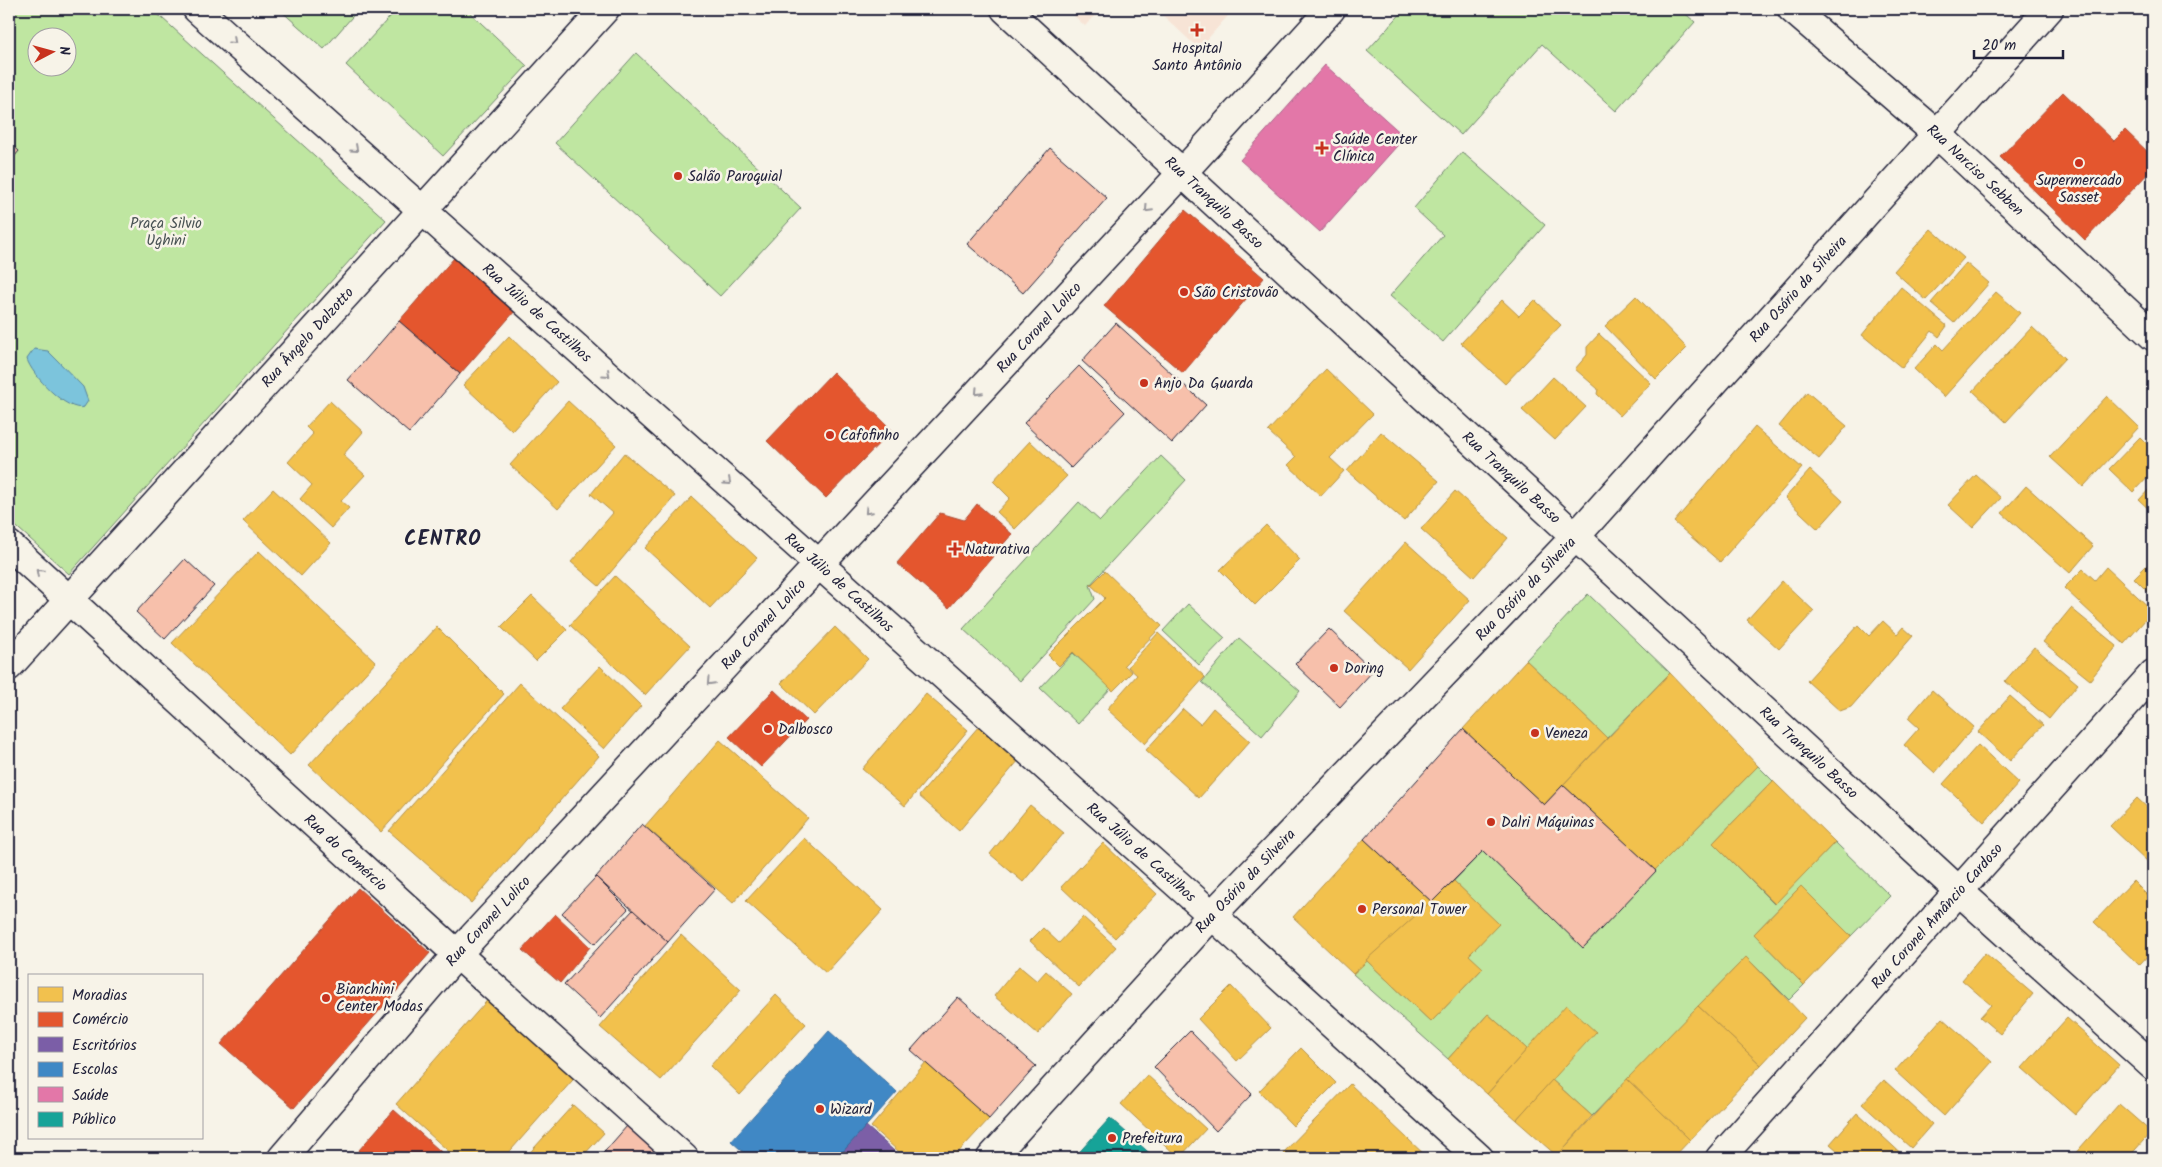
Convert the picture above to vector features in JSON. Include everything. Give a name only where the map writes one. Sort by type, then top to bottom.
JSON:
[{"type":"street","name":"Rua Júlio de Castilhos","points":[[197,9],[1212,915],[1479,1158]]},
{"type":"street","name":"Rua Ângelo Dalzotto","points":[[9,666],[424,211],[605,9]]},
{"type":"street","name":"Rua Tranquilo Basso","points":[[1005,9],[1960,892],[2153,1066]]},
{"type":"street","name":"Rua Coronel Lolico","points":[[282,1158],[457,954],[1182,173],[1331,9]]},
{"type":"street","name":"Rua Narciso Sebben","points":[[1792,9],[1936,133],[2153,336]]},
{"type":"street","name":"Rua Osório da Silveira","points":[[991,1158],[1212,915],[1576,536],[1936,133],[2050,9]]},
{"type":"street","name":"Rua do Comércio","points":[[9,545],[457,954],[684,1158]]},
{"type":"street","name":"Rua Coronel Amâncio Cardoso","points":[[1720,1158],[1960,892],[2153,674]]},
{"type":"shaded area","points":[[1067,9],[1101,9],[1085,26]]},
{"type":"shaded area","name":"Hospital Santo Antônio","points":[[1156,9],[1229,9],[1232,11],[1199,49]]},
{"type":"green space","name":"Praça Silvio Ughini","points":[[9,9],[152,9],[386,220],[69,574],[9,520]]},
{"type":"green space","points":[[279,9],[359,9],[324,49]]},
{"type":"green space","points":[[397,9],[466,9],[527,66],[443,156],[346,65]]},
{"type":"green space","points":[[1405,9],[1680,9],[1695,22],[1616,111],[1542,44],[1461,135],[1367,51]]},
{"type":"green space","name":"Salão Paroquial","points":[[636,53],[801,208],[720,296],[555,143]]},
{"type":"green space","points":[[1462,152],[1545,225],[1443,342],[1390,296],[1443,235],[1414,208]]},
{"type":"green space","points":[[1161,456],[1186,480],[1090,585],[1095,599],[1020,681],[963,629],[1079,502],[1100,521]]},
{"type":"green space","points":[[1588,594],[1670,673],[1607,738],[1526,660]]},
{"type":"green space","points":[[1188,604],[1225,638],[1199,665],[1163,631]]},
{"type":"green space","points":[[1239,638],[1300,691],[1262,736],[1202,682]]},
{"type":"green space","points":[[1073,653],[1111,688],[1078,724],[1040,688]]},
{"type":"green space","points":[[1758,766],[1773,781],[1713,843],[1774,904],[1835,842],[1890,896],[1851,936],[1801,886],[1754,934],[1804,985],[1789,1000],[1746,957],[1592,1116],[1552,1080],[1527,1049],[1488,1014],[1448,1059],[1353,974],[1366,960],[1431,1022],[1482,969],[1469,955],[1498,924],[1454,881],[1483,851],[1584,947],[1655,870]]},
{"type":"water","points":[[34,349],[48,351],[83,387],[88,401],[84,407],[68,404],[51,391],[35,374],[27,359]]},
{"type":"building: Moradias","points":[[1931,229],[1964,258],[1926,300],[1894,271]]},
{"type":"building: Moradias","points":[[1966,263],[1989,283],[1954,323],[1931,303]]},
{"type":"building: Moradias","points":[[1901,287],[1947,326],[1939,337],[1932,331],[1902,368],[1862,335]]},
{"type":"building: Moradias","points":[[1996,292],[2020,313],[1944,397],[1914,369],[1937,344],[1943,350]]},
{"type":"building: Moradias","points":[[1636,296],[1687,348],[1656,379],[1605,326]]},
{"type":"building: Moradias","points":[[1502,300],[1519,316],[1535,300],[1561,325],[1505,384],[1461,343]]},
{"type":"building: Moradias","points":[[2032,327],[2065,358],[2006,422],[1973,391]]},
{"type":"building: Moradias","points":[[1599,334],[1651,383],[1620,416],[1597,394],[1598,389],[1575,369],[1587,355],[1587,347]]},
{"type":"building: Moradias","points":[[509,336],[557,382],[512,431],[463,385]]},
{"type":"building: Moradias","points":[[1326,369],[1373,414],[1330,458],[1344,471],[1321,496],[1288,465],[1296,457],[1268,431]]},
{"type":"building: Moradias","points":[[1553,377],[1586,407],[1555,440],[1522,410]]},
{"type":"building: Moradias","points":[[1807,392],[1847,426],[1819,459],[1779,426]]},
{"type":"building: Moradias","points":[[2107,396],[2139,427],[2083,487],[2050,457]]},
{"type":"building: Moradias","points":[[330,401],[363,432],[343,455],[365,475],[341,501],[349,508],[331,528],[300,499],[312,485],[288,462],[313,434],[306,427]]},
{"type":"building: Moradias","points":[[568,401],[616,445],[558,509],[510,465]]},
{"type":"building: Moradias","points":[[1755,427],[1802,468],[1720,562],[1674,522]]},
{"type":"building: Moradias","points":[[1381,432],[1439,481],[1404,521],[1347,471]]},
{"type":"building: Moradias","points":[[2140,437],[2153,450],[2153,471],[2133,492],[2109,469]]},
{"type":"building: Moradias","points":[[1030,441],[1067,476],[1015,529],[997,512],[1010,498],[993,481]]},
{"type":"building: Moradias","points":[[624,453],[675,496],[599,586],[571,562],[613,513],[591,494]]},
{"type":"building: Moradias","points":[[1810,470],[1843,501],[1818,529],[1785,498]]},
{"type":"building: Moradias","points":[[1976,475],[2001,498],[1973,528],[1948,505]]},
{"type":"building: Moradias","points":[[2153,485],[2153,513],[2139,500]]},
{"type":"building: Moradias","points":[[2026,486],[2093,546],[2070,573],[2002,513]]},
{"type":"building: Moradias","points":[[273,489],[331,543],[301,576],[243,521]]},
{"type":"building: Moradias","points":[[1455,491],[1508,538],[1474,577],[1421,529]]},
{"type":"building: Moradias","points":[[692,497],[757,558],[710,608],[645,548]]},
{"type":"building: Moradias","points":[[1266,525],[1300,560],[1255,605],[1220,570]]},
{"type":"building: Moradias","points":[[1406,542],[1470,600],[1408,669],[1344,611]]},
{"type":"building: Moradias","points":[[259,551],[376,662],[290,755],[172,643]]},
{"type":"building: Moradias","points":[[2153,559],[2153,597],[2134,578]]},
{"type":"building: Moradias","points":[[2106,567],[2153,611],[2124,644],[2064,588],[2083,569],[2095,580]]},
{"type":"building: Moradias","points":[[1105,571],[1162,626],[1124,665],[1132,672],[1113,691],[1073,652],[1059,666],[1048,655],[1105,598],[1091,585]]},
{"type":"building: Moradias","points":[[615,576],[690,646],[645,695],[570,625]]},
{"type":"building: Moradias","points":[[1782,581],[1814,611],[1779,649],[1747,620]]},
{"type":"building: Moradias","points":[[532,596],[567,630],[536,661],[501,627]]},
{"type":"building: Moradias","points":[[2071,608],[2117,646],[2090,680],[2043,642]]},
{"type":"building: Moradias","points":[[1883,621],[1897,634],[1903,627],[1913,636],[1851,707],[1840,711],[1807,681],[1858,625],[1869,636]]},
{"type":"building: Moradias","points":[[437,627],[504,694],[381,832],[309,765]]},
{"type":"building: Moradias","points":[[835,627],[868,659],[814,715],[781,683]]},
{"type":"building: Moradias","points":[[1158,633],[1205,677],[1145,744],[1107,709],[1137,675],[1128,667]]},
{"type":"building: Moradias","points":[[2034,647],[2078,684],[2049,719],[2005,681]]},
{"type":"building: Moradias","name":"Veneza","points":[[1526,660],[1607,738],[1544,805],[1463,729]]},
{"type":"building: Moradias","points":[[600,666],[641,706],[604,749],[560,709]]},
{"type":"building: Moradias","points":[[1670,673],[1758,766],[1655,870],[1563,785]]},
{"type":"building: Moradias","points":[[520,683],[599,756],[471,903],[389,831]]},
{"type":"building: Moradias","points":[[1932,690],[1974,727],[1935,773],[1904,745],[1919,728],[1908,718]]},
{"type":"building: Moradias","points":[[926,694],[968,730],[905,806],[862,769]]},
{"type":"building: Moradias","points":[[2010,696],[2043,725],[2010,761],[1978,732]]},
{"type":"building: Moradias","points":[[1213,708],[1250,741],[1199,798],[1146,750],[1183,709],[1200,724]]},
{"type":"building: Moradias","points":[[979,726],[1019,760],[959,831],[919,796]]},
{"type":"building: Moradias","points":[[720,740],[808,818],[733,903],[645,826]]},
{"type":"building: Moradias","points":[[1978,745],[2019,783],[1984,822],[1943,784]]},
{"type":"building: Moradias","points":[[1773,781],[1835,842],[1775,904],[1713,843]]},
{"type":"building: Moradias","points":[[2137,798],[2153,813],[2153,861],[2150,864],[2110,826]]},
{"type":"building: Moradias","points":[[1030,805],[1064,833],[1023,882],[990,854]]},
{"type":"building: Moradias","points":[[804,838],[883,910],[826,973],[746,901]]},
{"type":"building: Moradias","name":"Personal Tower","points":[[1364,839],[1432,902],[1353,974],[1293,917]]},
{"type":"building: Moradias","points":[[1103,843],[1157,894],[1115,938],[1061,887]]},
{"type":"building: Moradias","points":[[1454,881],[1499,924],[1469,955],[1483,968],[1431,1022],[1366,960]]},
{"type":"building: Moradias","points":[[2133,881],[2153,901],[2153,950],[2139,965],[2094,922]]},
{"type":"building: Moradias","points":[[1801,886],[1851,936],[1804,985],[1754,934]]},
{"type":"building: Moradias","points":[[1083,917],[1116,947],[1079,987],[1030,941],[1043,928],[1059,943]]},
{"type":"building: Moradias","points":[[681,935],[741,990],[661,1080],[600,1027]]},
{"type":"building: Moradias","points":[[1985,953],[2033,994],[2000,1034],[1980,1017],[1991,1005],[1962,980]]},
{"type":"building: Moradias","points":[[1746,957],[1805,1018],[1761,1065],[1698,1006]]},
{"type":"building: Moradias","points":[[1019,966],[1037,981],[1046,971],[1072,994],[1038,1034],[994,996]]},
{"type":"building: Moradias","points":[[1231,986],[1271,1028],[1237,1061],[1198,1019]]},
{"type":"building: Moradias","points":[[492,995],[579,1073],[504,1158],[456,1158],[396,1104]]},
{"type":"building: Moradias","points":[[776,995],[806,1024],[740,1095],[710,1066]]},
{"type":"building: Moradias","points":[[1566,1005],[1596,1032],[1516,1120],[1487,1094]]},
{"type":"building: Moradias","points":[[1698,1006],[1761,1065],[1690,1140],[1627,1079]]},
{"type":"building: Moradias","points":[[1488,1014],[1527,1049],[1487,1094],[1448,1059]]},
{"type":"building: Moradias","points":[[1942,1018],[1992,1062],[1944,1116],[1895,1071]]},
{"type":"building: Moradias","points":[[2067,1018],[2119,1065],[2075,1115],[2022,1068]]},
{"type":"building: Moradias","points":[[1301,1048],[1336,1083],[1293,1126],[1259,1091]]},
{"type":"building: Moradias","points":[[926,1062],[989,1119],[953,1158],[906,1158],[871,1127]]},
{"type":"building: Moradias","points":[[1147,1075],[1206,1129],[1179,1158],[1121,1104]]},
{"type":"building: Moradias","points":[[1627,1079],[1690,1140],[1673,1158],[1559,1158],[1557,1156]]},
{"type":"building: Moradias","points":[[1552,1080],[1592,1116],[1557,1156],[1516,1120]]},
{"type":"building: Moradias","points":[[1884,1080],[1932,1124],[1911,1148],[1862,1104]]},
{"type":"building: Moradias","points":[[1350,1084],[1428,1158],[1288,1158],[1283,1153]]},
{"type":"building: Moradias","points":[[2119,1104],[2151,1132],[2128,1158],[2072,1157]]},
{"type":"building: Moradias","points":[[573,1105],[604,1133],[581,1158],[525,1158]]},
{"type":"building: Moradias","points":[[1857,1113],[1906,1158],[1846,1158],[1830,1144]]},
{"type":"building: Moradias","points":[[1819,1150],[1828,1158],[1812,1158]]},
{"type":"building: Comércio","name":"Supermercado Sasset","points":[[2063,92],[2114,141],[2125,130],[2153,157],[2153,168],[2085,240],[2000,157]]},
{"type":"building: Comércio","name":"São Cristovão","points":[[1185,210],[1264,278],[1183,373],[1104,306]]},
{"type":"building: Comércio","points":[[454,258],[515,311],[460,374],[399,321]]},
{"type":"building: Comércio","name":"Cafofinho","points":[[833,372],[892,430],[826,498],[767,441]]},
{"type":"building: Comércio","name":"Naturativa","points":[[977,504],[1012,534],[949,608],[897,563],[940,513],[964,520]]},
{"type":"building: Comércio","name":"Dalbosco","points":[[774,690],[806,720],[761,767],[729,737]]},
{"type":"building: Comércio","name":"Bianchini Center Modas","points":[[358,888],[430,953],[294,1108],[221,1044]]},
{"type":"building: Comércio","points":[[555,914],[590,947],[560,983],[522,950]]},
{"type":"building: Comércio","points":[[394,1110],[448,1158],[352,1158]]},
{"type":"building: Escritórios","points":[[866,1126],[902,1158],[837,1158]]},
{"type":"building: Escolas","name":"Wizard","points":[[829,1031],[897,1092],[837,1158],[750,1158],[731,1141]]},
{"type":"building: Saúde","name":"Saúde Center Clínica","points":[[1325,65],[1405,137],[1320,232],[1240,160]]},
{"type":"building: Público","name":"Prefeitura","points":[[1110,1118],[1155,1158],[1074,1158]]},
{"type":"building: Outros","points":[[9,142],[19,151],[9,163]]},
{"type":"building: Outros","points":[[1050,148],[1107,198],[1023,293],[967,244]]},
{"type":"building: Outros","points":[[399,321],[460,374],[409,433],[348,380]]},
{"type":"building: Outros","name":"Anjo Da Guarda","points":[[1116,323],[1206,405],[1172,443],[1082,361]]},
{"type":"building: Outros","points":[[1079,366],[1125,412],[1071,468],[1024,423]]},
{"type":"building: Outros","points":[[185,559],[214,586],[165,639],[136,612]]},
{"type":"building: Outros","name":"Doring","points":[[1329,629],[1373,671],[1340,707],[1295,664]]},
{"type":"building: Outros","name":"Dalri Máquinas","points":[[1463,729],[1544,805],[1563,785],[1656,871],[1583,948],[1483,851],[1432,902],[1364,839]]},
{"type":"building: Outros","points":[[642,824],[715,889],[668,942],[596,877]]},
{"type":"building: Outros","points":[[596,877],[628,909],[595,944],[562,913]]},
{"type":"building: Outros","points":[[633,910],[668,942],[600,1018],[564,985]]},
{"type":"building: Outros","points":[[958,997],[1036,1066],[989,1119],[911,1050]]},
{"type":"building: Outros","points":[[1190,1031],[1252,1094],[1216,1131],[1154,1067]]},
{"type":"building: Outros","points":[[627,1126],[663,1158],[599,1158]]},
{"type":"place","name":"Hospital Santo Antônio","points":[[1197,30]]},
{"type":"place","name":"Saúde Center Clínica","points":[[1322,148]]},
{"type":"place","name":"Supermercado Sasset","points":[[2079,163]]},
{"type":"place","name":"Salão Paroquial","points":[[678,176]]},
{"type":"place","name":"São Cristovão","points":[[1184,292]]},
{"type":"place","name":"Anjo Da Guarda","points":[[1144,383]]},
{"type":"place","name":"Cafofinho","points":[[830,435]]},
{"type":"place","name":"Naturativa","points":[[955,549]]},
{"type":"place","name":"Doring","points":[[1334,668]]},
{"type":"place","name":"Dalbosco","points":[[768,729]]},
{"type":"place","name":"Veneza","points":[[1535,733]]},
{"type":"place","name":"Dalri Máquinas","points":[[1491,822]]},
{"type":"place","name":"Personal Tower","points":[[1362,909]]},
{"type":"place","name":"Bianchini Center Modas","points":[[326,998]]},
{"type":"place","name":"Wizard","points":[[820,1109]]},
{"type":"place","name":"Prefeitura","points":[[1112,1138]]},
{"type":"district","name":"CENTRO","points":[[443,538]]}]
